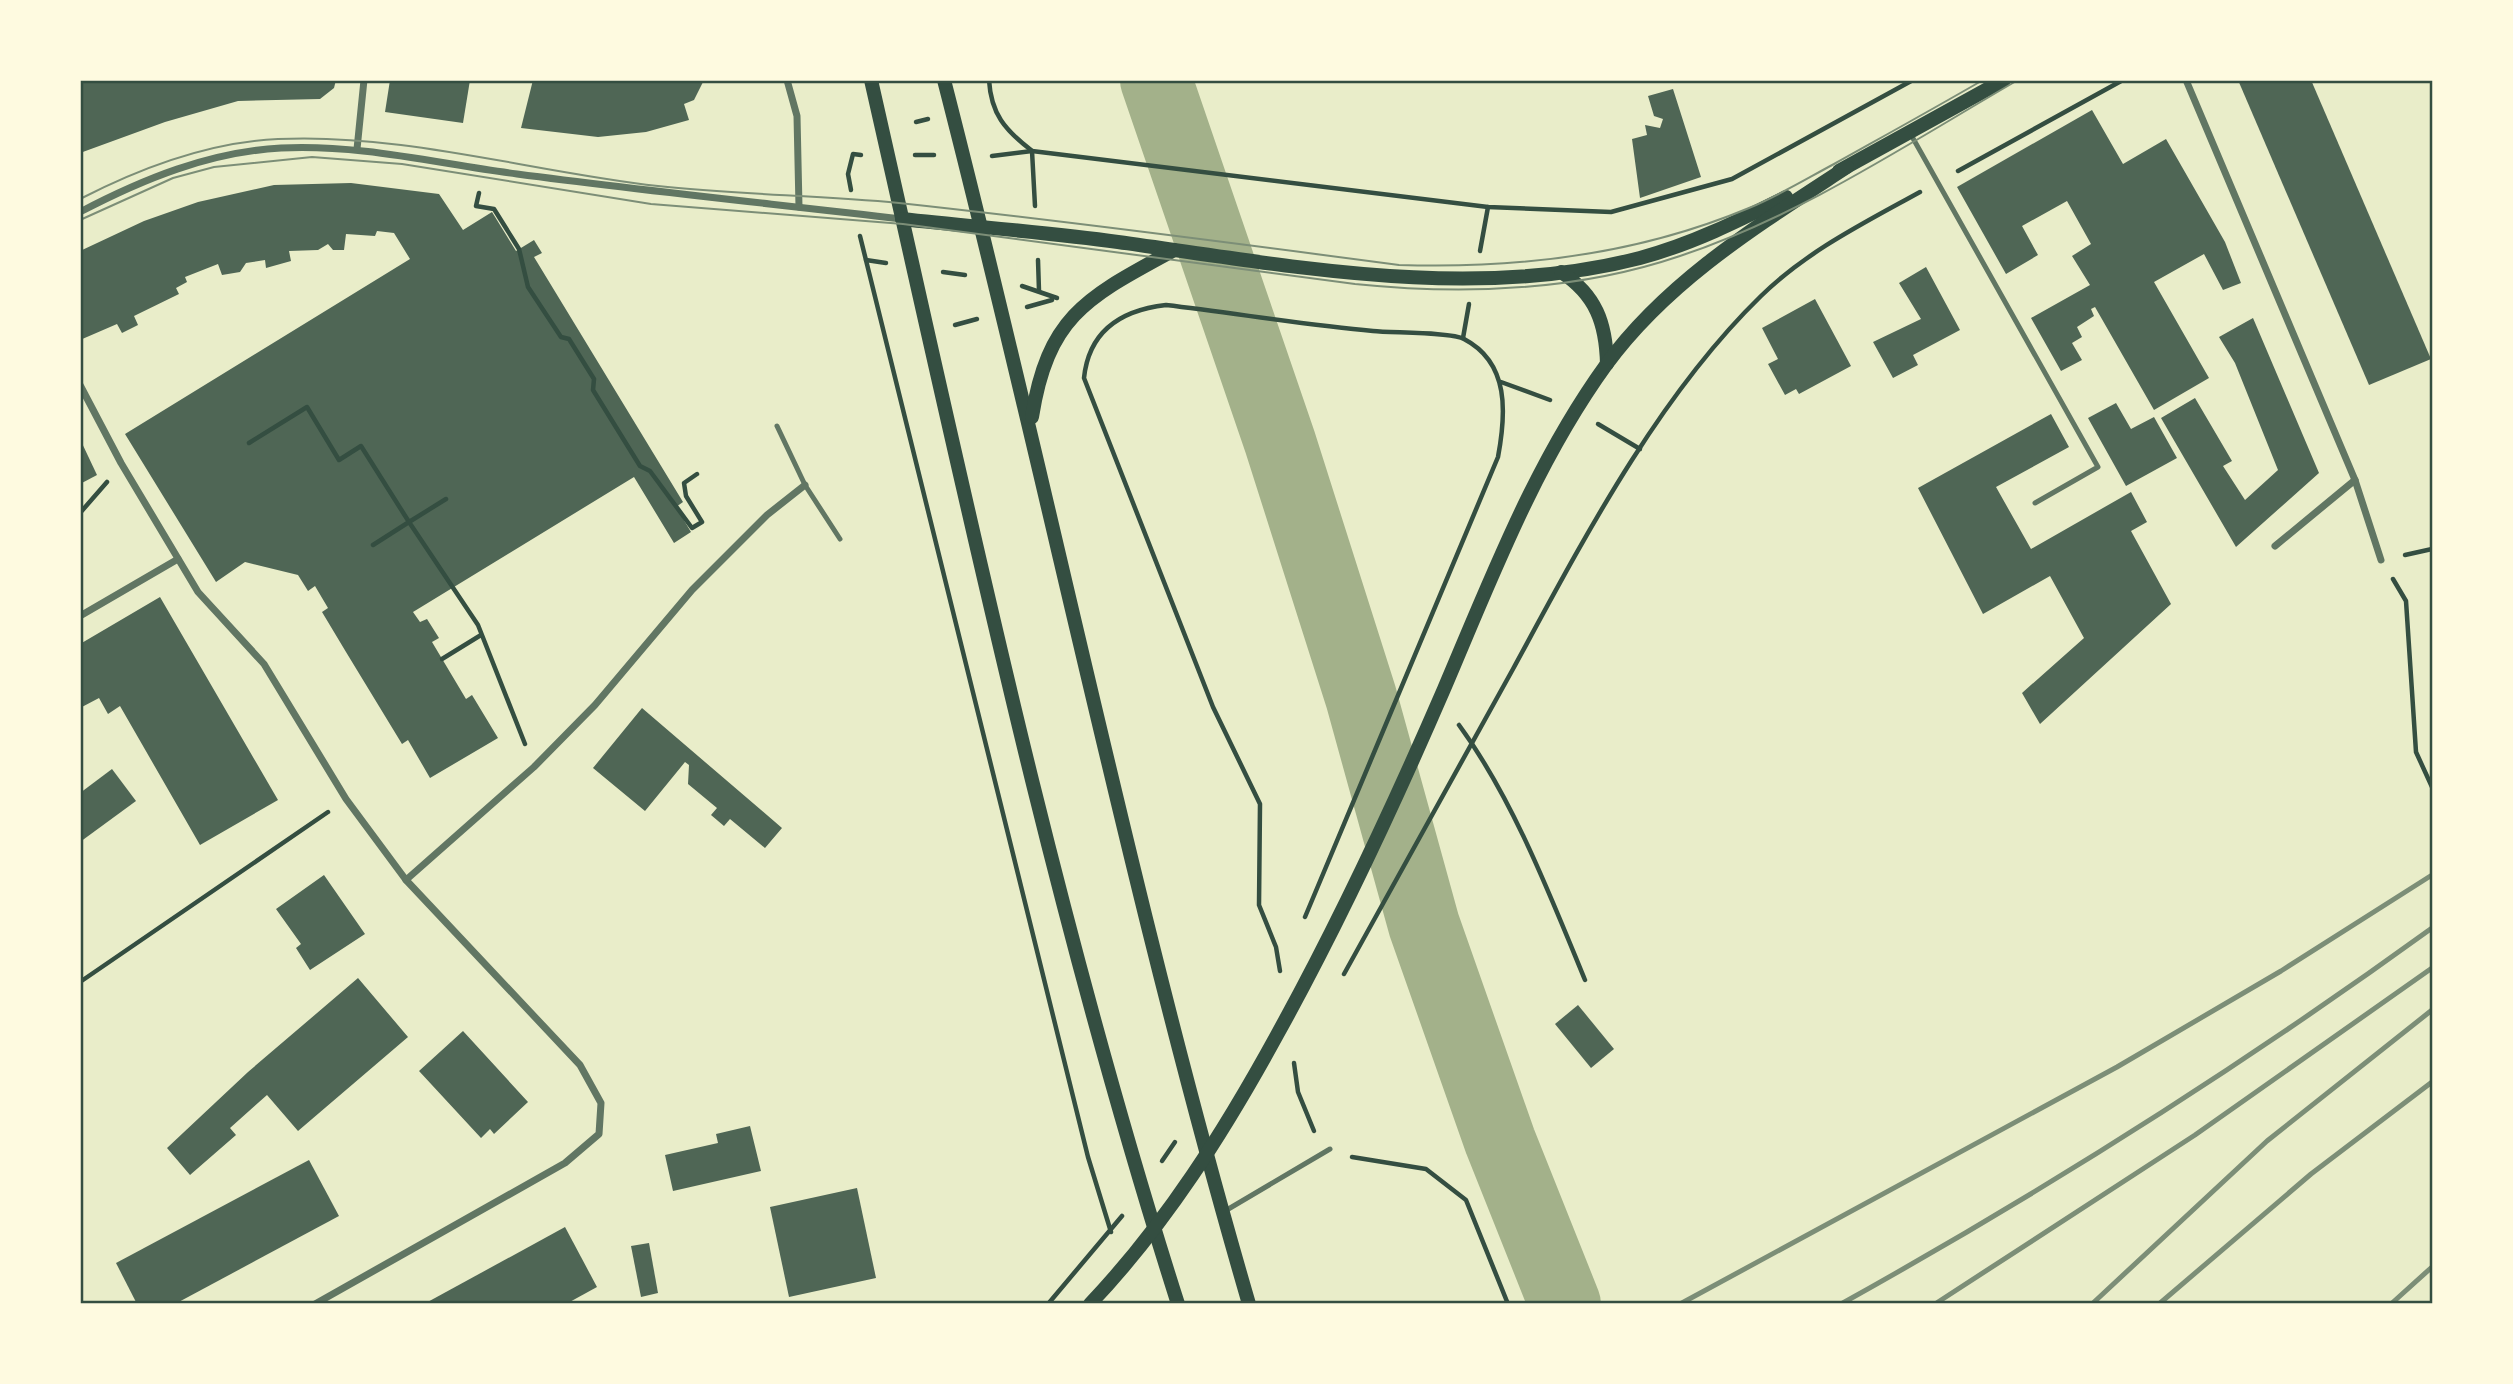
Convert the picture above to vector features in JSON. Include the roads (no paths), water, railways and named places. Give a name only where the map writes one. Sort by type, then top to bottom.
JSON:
[{"type":"main road","points":[[871,80],[1020,728],[1087,995],[1178,1304]]},
{"type":"main road","points":[[944,80],[1031,424],[1172,1025],[1249,1304]]},
{"type":"main road","points":[[902,219],[1059,234],[1351,271],[1474,278],[1561,272],[1638,258],[1709,236],[1847,167],[2004,80]]},
{"type":"main road","points":[[1090,1304],[1180,1193],[1238,1106],[1323,951],[1404,779],[1522,507],[1607,364],[1676,287],[1757,226],[1847,167]]},
{"type":"main road","points":[[1031,424],[1038,380],[1048,351],[1064,324],[1100,292],[1174,250]]},
{"type":"main road","points":[[1561,272],[1582,286],[1600,311],[1606,335],[1607,364]]},
{"type":"street","points":[[357,149],[364,80]]},
{"type":"street","points":[[787,80],[797,116],[799,207]]},
{"type":"street","points":[[2186,80],[2355,480],[2381,560]]},
{"type":"street","points":[[80,212],[162,172],[212,159],[280,148],[357,149],[699,198],[902,219]]},
{"type":"street","points":[[80,385],[121,463],[198,592],[264,664],[346,799],[406,880],[579,1065],[601,1103],[599,1134],[565,1163],[315,1304]]},
{"type":"street","points":[[2275,546],[2355,480]]},
{"type":"street","points":[[406,880],[534,767],[595,705],[692,590],[767,515],[805,485]]},
{"type":"street","points":[[80,615],[178,559]]},
{"type":"lane","points":[[1910,133],[2098,467],[2035,503]]},
{"type":"lane","points":[[777,426],[805,485],[840,539]]},
{"type":"lane","points":[[1223,1212],[1330,1149]]},
{"type":"waterway","points":[[1156,80],[1280,442],[1361,697],[1424,925],[1500,1141],[1565,1304]]},
{"type":"tram line","points":[[80,199],[152,167],[201,151],[252,141],[325,139],[421,148],[658,186],[899,203],[1399,265],[1489,264],[1577,256],[1621,248],[1707,224],[1781,193],[1983,80]]},
{"type":"tram line","points":[[80,220],[173,178],[214,167],[312,157],[402,164],[651,204],[903,224],[1355,284],[1436,289],[1519,287],[1601,277],[1641,268],[1725,240],[1853,177],[2018,80]]},
{"type":"railway","points":[[1680,1304],[2117,1067],[2281,971],[2432,875]]},
{"type":"railway","points":[[1841,1304],[1918,1261],[2143,1125],[2289,1029],[2432,928]]},
{"type":"railway","points":[[1935,1304],[2195,1135],[2432,968]]},
{"type":"railway","points":[[2092,1304],[2267,1141],[2432,1010]]},
{"type":"railway","points":[[2159,1304],[2311,1174],[2432,1082]]},
{"type":"railway","points":[[2391,1304],[2432,1267]]}]
